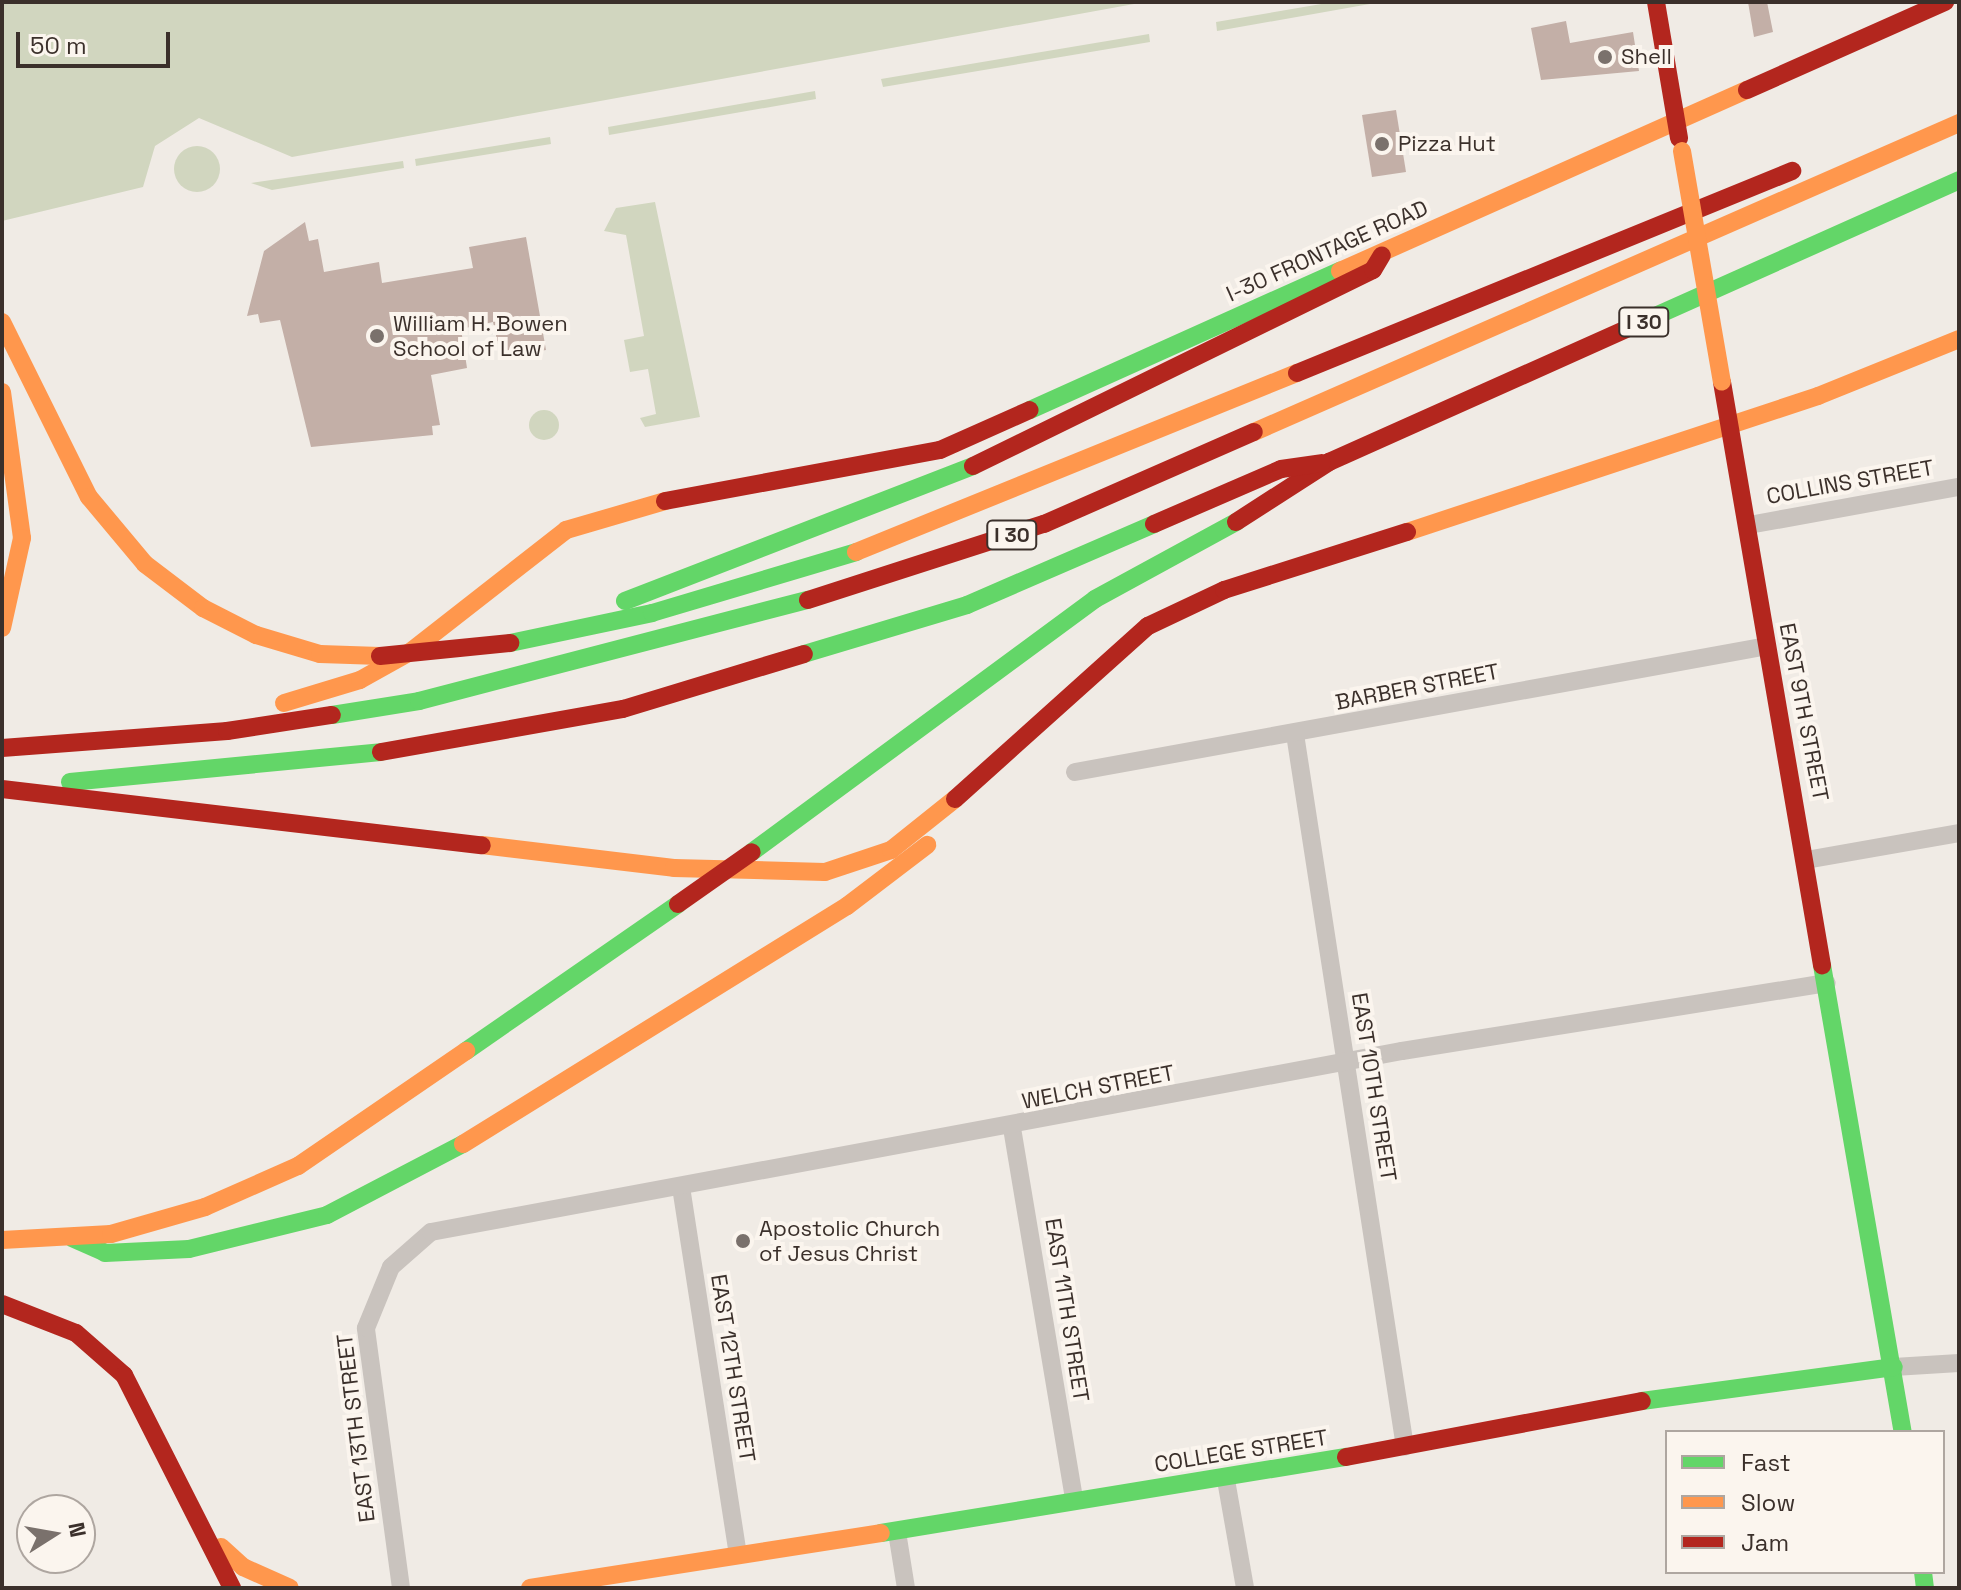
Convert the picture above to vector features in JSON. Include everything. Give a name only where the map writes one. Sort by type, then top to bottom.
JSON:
[{"type":"main road","name":"EAST 9TH STREET","points":[[1656,2],[1732,425],[1767,646],[1903,1430]]},
{"type":"main road","name":"I-30 FRONTAGE ROAD","points":[[3,748],[274,706],[360,680],[410,652],[566,530],[665,501],[940,450],[1365,256],[1382,255],[1945,2]]},
{"type":"main road","points":[[2,322],[89,497],[145,564],[203,608],[256,635],[320,654],[380,656],[510,643],[652,613],[847,556],[1819,160],[1959,108]]},
{"type":"main road","name":"I 30","points":[[3,748],[227,731],[419,701],[887,580],[1044,524],[1959,123]]},
{"type":"main road","name":"I 30","points":[[2,787],[362,755],[623,709],[967,605],[1281,469],[1329,462],[1959,180]]},
{"type":"main road","points":[[510,643],[915,494],[1373,270],[1382,255]]},
{"type":"main road","points":[[2,787],[674,868],[793,875],[891,850],[980,782],[1050,711],[1128,639],[1185,606],[1732,425],[1959,339]]},
{"type":"main road","points":[[2,392],[19,482],[17,572],[2,628]]},
{"type":"main road","points":[[2,1240],[72,1238],[205,1207],[298,1166],[752,852],[1095,599],[1282,497],[1329,462]]},
{"type":"main road","points":[[72,1238],[105,1253],[189,1249],[281,1231],[369,1195],[893,873],[970,805],[1050,711]]},
{"type":"main road","points":[[2,1304],[76,1333],[124,1375],[232,1588]]},
{"type":"main road","name":"COLLEGE STREET","points":[[530,1588],[897,1532],[1074,1500],[1226,1480],[1723,1386],[1894,1367]]},
{"type":"main road","points":[[207,1534],[259,1582],[290,1588]]},
{"type":"street","name":"COLLINS STREET","points":[[1749,525],[1959,487]]},
{"type":"street","name":"BARBER STREET","points":[[1075,772],[1767,646]]},
{"type":"street","name":"EAST 10TH STREET","points":[[1295,734],[1405,1447]]},
{"type":"street","points":[[1806,860],[1959,833]]},
{"type":"street","name":"WELCH STREET","points":[[391,1267],[422,1237],[451,1226],[1012,1128],[1346,1062],[1827,983]]},
{"type":"street","name":"EAST 11TH STREET","points":[[1012,1128],[1074,1500]]},
{"type":"street","name":"EAST 12TH STREET","points":[[681,1187],[738,1555]]},
{"type":"street","name":"EAST 13TH STREET","points":[[391,1267],[370,1306],[366,1339],[401,1588]]},
{"type":"street","name":"COLLEGE STREET","points":[[1894,1367],[1959,1363]]},
{"type":"street","points":[[1226,1480],[1245,1588]]},
{"type":"street","points":[[897,1532],[906,1588]]},
{"type":"green space","points":[[2,2],[1145,2],[292,157],[199,118],[155,146],[143,187],[2,221]]},
{"type":"green space","points":[[1333,2],[1381,2],[1217,31],[1216,22]]},
{"type":"green space","points":[[1149,34],[1150,42],[883,87],[881,79]]},
{"type":"green space","points":[[815,91],[816,99],[609,135],[608,127]]},
{"type":"green space","points":[[550,137],[551,144],[416,166],[415,159]]},
{"type":"green space","points":[[197,146],[213,153],[220,169],[213,185],[197,192],[181,185],[174,169],[181,153]]},
{"type":"green space","points":[[403,161],[404,168],[272,190],[251,183]]},
{"type":"green space","points":[[655,202],[700,417],[645,427],[640,418],[656,414],[648,369],[630,372],[624,340],[644,336],[626,235],[604,231],[616,208]]},
{"type":"green space","points":[[544,410],[555,414],[559,425],[555,436],[544,440],[533,436],[529,425],[533,414]]},
{"type":"building","points":[[1748,2],[1767,2],[1773,32],[1754,37]]},
{"type":"building","points":[[1566,21],[1570,43],[1633,32],[1639,71],[1541,80],[1531,28]]},
{"type":"building","name":"Pizza Hut","points":[[1396,110],[1406,172],[1372,177],[1362,115]]},
{"type":"building","name":"William H. Bowen School of Law","points":[[305,222],[309,241],[318,239],[324,272],[379,262],[382,283],[473,268],[469,247],[526,237],[546,350],[501,358],[493,322],[461,329],[467,368],[431,375],[440,425],[432,426],[433,435],[311,447],[280,320],[260,323],[258,314],[247,316],[264,251]]},
{"type":"traffic: fast","points":[[1651,318],[1959,180]]},
{"type":"traffic: fast","points":[[1030,410],[1340,271]]},
{"type":"traffic: fast","points":[[625,601],[973,466]]},
{"type":"traffic: fast","points":[[752,852],[1095,599],[1236,522]]},
{"type":"traffic: fast","points":[[804,654],[967,605],[1154,524]]},
{"type":"traffic: fast","points":[[510,643],[652,613],[856,552]]},
{"type":"traffic: fast","points":[[332,715],[419,701],[808,600]]},
{"type":"traffic: fast","points":[[70,782],[381,752]]},
{"type":"traffic: fast","points":[[466,1051],[678,904]]},
{"type":"traffic: fast","points":[[1822,965],[1903,1430]]},
{"type":"traffic: fast","points":[[72,1238],[105,1253],[189,1249],[327,1215],[463,1144]]},
{"type":"traffic: fast","points":[[1642,1401],[1894,1367]]},
{"type":"traffic: fast","points":[[881,1533],[1346,1457]]},
{"type":"traffic: fast","points":[[1923,1574],[1925,1588]]},
{"type":"traffic: slow","points":[[1340,271],[1747,90]]},
{"type":"traffic: slow","points":[[1254,432],[1959,123]]},
{"type":"traffic: slow","points":[[1682,151],[1722,382]]},
{"type":"traffic: slow","points":[[2,322],[89,497],[145,564],[203,608],[256,635],[320,654],[380,656]]},
{"type":"traffic: slow","points":[[1407,532],[1818,396],[1959,339]]},
{"type":"traffic: slow","points":[[856,552],[1297,373]]},
{"type":"traffic: slow","points":[[2,392],[22,538],[2,628]]},
{"type":"traffic: slow","points":[[284,703],[360,680],[410,652],[566,530],[665,501]]},
{"type":"traffic: slow","points":[[482,845],[674,868],[825,872],[891,850],[955,799]]},
{"type":"traffic: slow","points":[[463,1144],[847,906],[927,845]]},
{"type":"traffic: slow","points":[[2,1240],[111,1234],[205,1207],[298,1166],[466,1051]]},
{"type":"traffic: slow","points":[[530,1588],[881,1533]]},
{"type":"traffic: slow","points":[[221,1547],[243,1567],[290,1588]]},
{"type":"traffic: jam","points":[[1656,2],[1679,138]]},
{"type":"traffic: jam","points":[[1747,90],[1945,2]]},
{"type":"traffic: jam","points":[[1297,373],[1792,171]]},
{"type":"traffic: jam","points":[[973,466],[1373,270],[1382,255]]},
{"type":"traffic: jam","points":[[1236,522],[1329,462],[1651,318]]},
{"type":"traffic: jam","points":[[1722,382],[1822,965]]},
{"type":"traffic: jam","points":[[665,501],[940,450],[1030,410]]},
{"type":"traffic: jam","points":[[808,600],[1044,524],[1254,432]]},
{"type":"traffic: jam","points":[[1154,524],[1281,469],[1322,463]]},
{"type":"traffic: jam","points":[[955,799],[1148,626],[1224,590],[1407,532]]},
{"type":"traffic: jam","points":[[380,656],[510,643]]},
{"type":"traffic: jam","points":[[381,752],[623,709],[804,654]]},
{"type":"traffic: jam","points":[[2,748],[227,731],[332,715]]},
{"type":"traffic: jam","points":[[2,789],[482,845]]},
{"type":"traffic: jam","points":[[678,904],[752,852]]},
{"type":"traffic: jam","points":[[2,1304],[76,1333],[124,1375],[232,1588]]},
{"type":"traffic: jam","points":[[1346,1457],[1642,1401]]},
{"type":"place","name":"Shell","points":[[1605,57]]},
{"type":"place","name":"Pizza Hut","points":[[1382,144]]},
{"type":"place","name":"William H. Bowen School of Law","points":[[377,336]]},
{"type":"place","name":"Apostolic Church of Jesus Christ","points":[[743,1241]]}]
